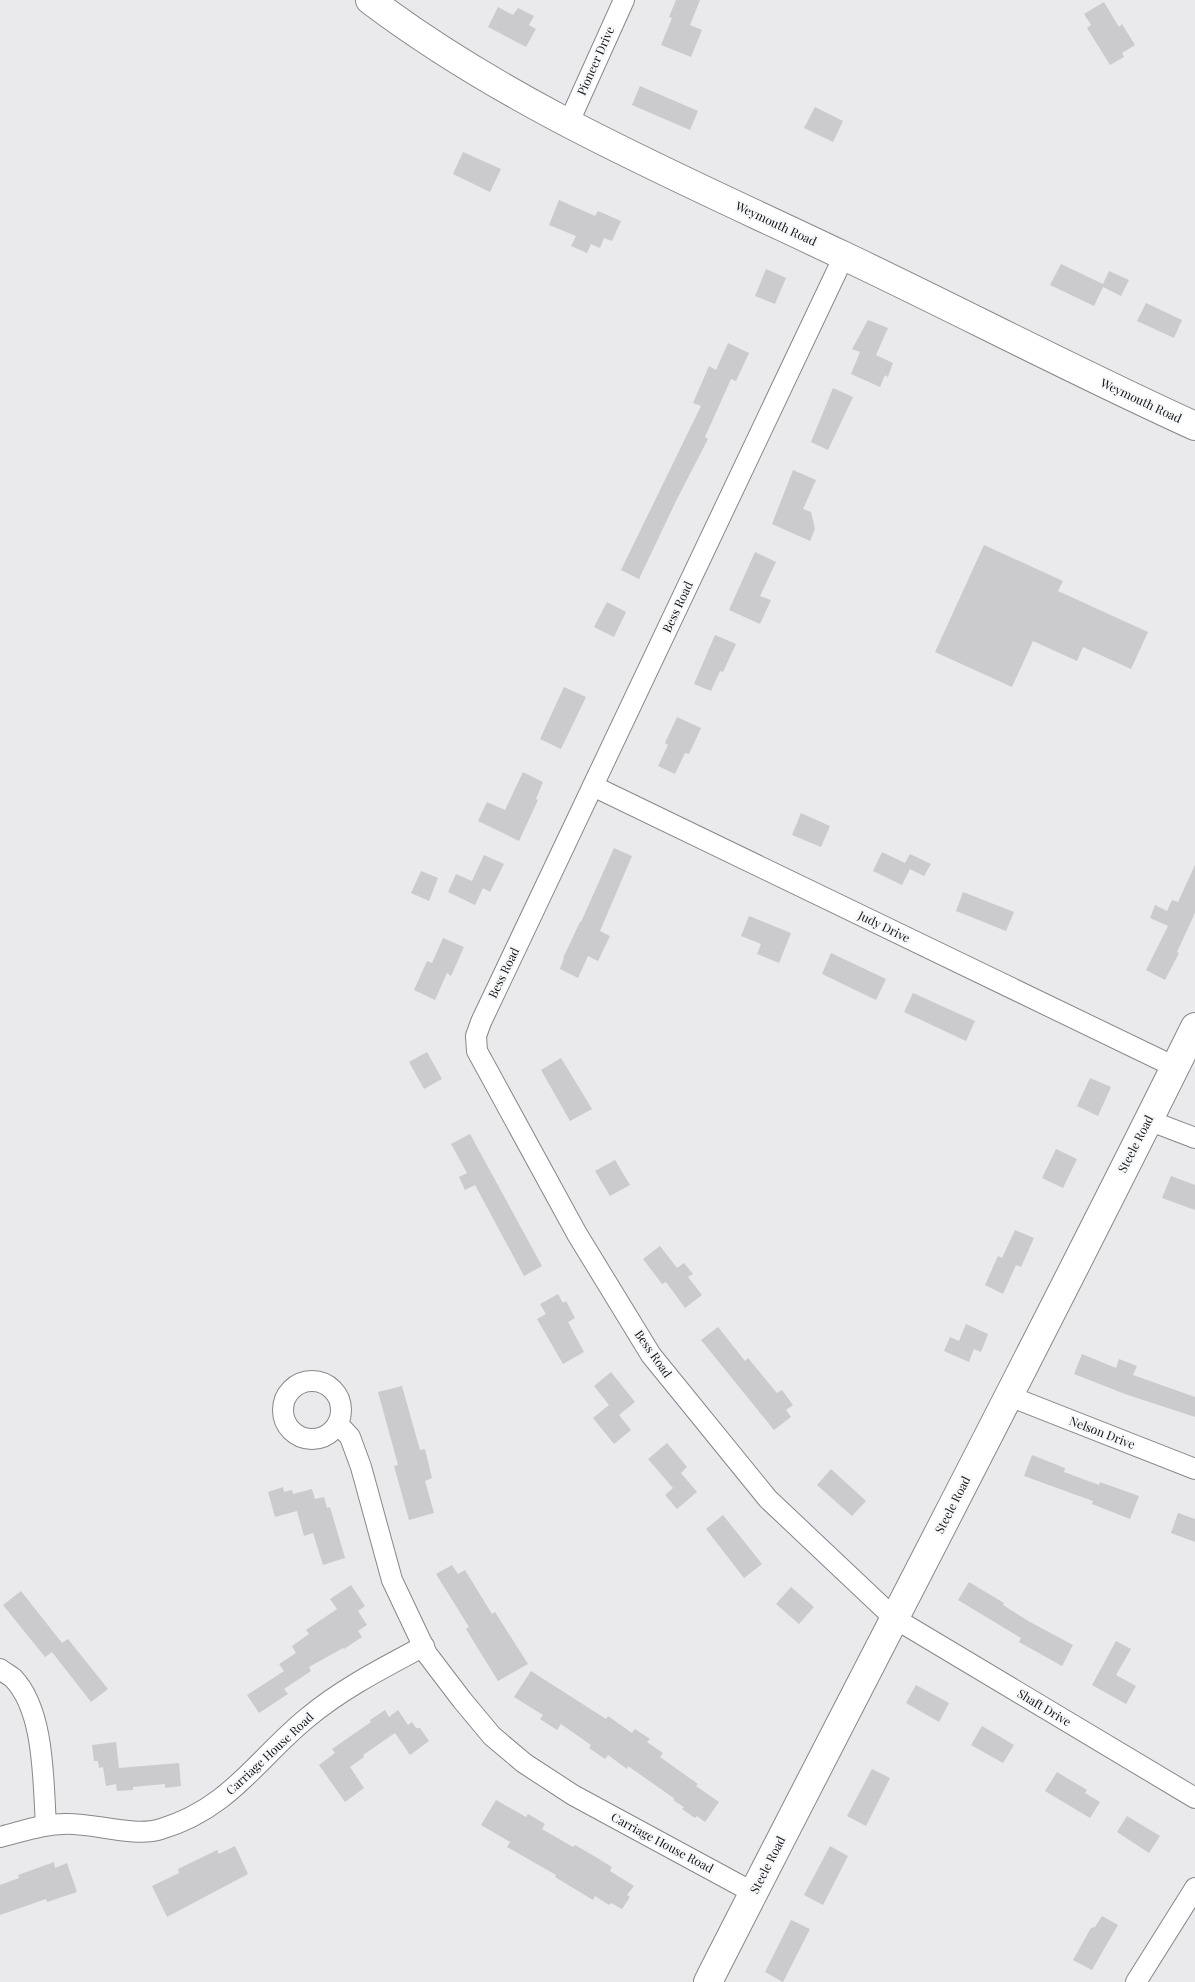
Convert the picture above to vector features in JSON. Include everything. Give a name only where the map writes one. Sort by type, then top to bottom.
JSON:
[{"type":"street","name":"Weymouth Road","points":[[370,0],[408,29],[451,57],[569,122],[631,154],[1195,426]]},
{"type":"street","name":"Pioneer Drive","points":[[569,122],[624,0]]},
{"type":"street","name":"Bess Road","points":[[844,256],[476,1036],[477,1052],[577,1234],[651,1355],[768,1498],[894,1618]]},
{"type":"street","name":"Judy Drive","points":[[593,786],[1175,1067]]},
{"type":"street","name":"Steele Road","points":[[708,1982],[1009,1396],[1195,1027]]},
{"type":"street","points":[[1148,1120],[1195,1138]]},
{"type":"street","name":"Nelson Drive","points":[[1009,1396],[1195,1469]]},
{"type":"street","name":"Carriage House Road","points":[[338,1424],[350,1437],[361,1467],[392,1580],[424,1646],[433,1662],[492,1736],[524,1763],[573,1795],[754,1892]]},
{"type":"street","name":"Shaft Drive","points":[[894,1618],[1195,1798]]},
{"type":"street","name":"Carriage House Road","points":[[0,1837],[64,1823],[133,1831],[159,1830],[185,1821],[206,1810],[236,1787],[284,1737],[350,1686],[424,1646]]},
{"type":"street","points":[[0,1669],[13,1678],[28,1702],[39,1732],[46,1826]]},
{"type":"street","points":[[1136,1982],[1195,1888]]},
{"type":"building","points":[[676,0],[700,0],[690,25],[702,30],[691,57],[661,45],[672,18],[669,17]]},
{"type":"building","points":[[1104,2],[1119,27],[1122,24],[1135,45],[1122,53],[1124,57],[1110,65],[1087,28],[1091,25],[1084,14]]},
{"type":"building","points":[[498,7],[513,15],[518,8],[534,16],[529,25],[536,29],[526,47],[488,27]]},
{"type":"building","points":[[640,86],[698,111],[690,130],[632,105]]},
{"type":"building","points":[[815,107],[843,121],[833,142],[804,128]]},
{"type":"building","points":[[463,152],[501,169],[490,192],[453,174]]},
{"type":"building","points":[[559,200],[595,216],[598,211],[621,221],[612,241],[604,238],[600,248],[591,244],[587,253],[571,246],[576,236],[549,225]]},
{"type":"building","points":[[1061,264],[1103,284],[1109,271],[1129,280],[1121,296],[1103,287],[1094,306],[1050,285]]},
{"type":"building","points":[[766,269],[786,278],[775,304],[755,296]]},
{"type":"building","points":[[1146,303],[1182,320],[1174,338],[1137,321]]},
{"type":"building","points":[[868,320],[888,328],[876,355],[893,363],[888,377],[885,375],[880,387],[851,374],[860,352],[852,349]]},
{"type":"building","points":[[728,343],[749,353],[736,381],[731,379],[705,437],[708,439],[639,579],[621,570],[701,406],[693,403],[709,366],[716,370]]},
{"type":"building","points":[[833,388],[853,397],[828,450],[811,442]]},
{"type":"building","points":[[793,470],[816,480],[803,509],[811,512],[815,529],[810,541],[772,524]]},
{"type":"building","points":[[984,545],[1063,581],[1058,591],[1148,632],[1131,669],[1083,647],[1077,661],[1033,641],[1012,687],[935,652]]},
{"type":"building","points":[[755,552],[776,562],[760,596],[771,600],[760,624],[729,610]]},
{"type":"building","points":[[607,602],[626,612],[614,637],[594,627]]},
{"type":"building","points":[[715,635],[736,644],[723,672],[720,671],[711,691],[694,684]]},
{"type":"building","points":[[564,687],[586,697],[561,749],[540,739]]},
{"type":"building","points":[[677,717],[701,728],[689,754],[685,753],[675,774],[658,766],[668,745],[665,743]]},
{"type":"building","points":[[523,772],[543,782],[536,799],[538,800],[519,841],[478,821],[487,802],[505,810]]},
{"type":"building","points":[[801,813],[830,826],[821,847],[792,835]]},
{"type":"building","points":[[614,848],[632,856],[600,931],[610,936],[598,961],[588,956],[578,978],[560,969],[563,958]]},
{"type":"building","points":[[882,852],[905,863],[910,854],[931,864],[924,876],[910,869],[902,885],[873,871]]},
{"type":"building","points":[[484,855],[504,864],[490,892],[483,888],[475,905],[448,892],[456,874],[472,881]]},
{"type":"building","points":[[1195,865],[1195,913],[1177,952],[1179,953],[1165,980],[1146,970],[1168,926],[1150,918],[1155,905],[1167,911],[1172,900],[1178,902]]},
{"type":"building","points":[[421,871],[438,878],[429,901],[411,893]]},
{"type":"building","points":[[963,892],[1014,912],[1006,931],[956,911]]},
{"type":"building","points":[[749,916],[791,933],[779,963],[757,954],[761,944],[741,936]]},
{"type":"building","points":[[443,938],[464,947],[451,976],[447,973],[435,1000],[414,990],[427,961],[432,963]]},
{"type":"building","points":[[831,953],[886,979],[876,1000],[822,974]]},
{"type":"building","points":[[913,993],[975,1021],[966,1041],[904,1012]]},
{"type":"building","points":[[427,1052],[442,1079],[424,1089],[409,1062]]},
{"type":"building","points":[[561,1058],[592,1109],[570,1121],[541,1070]]},
{"type":"building","points":[[1090,1078],[1111,1087],[1098,1116],[1077,1106]]},
{"type":"building","points":[[470,1134],[542,1266],[524,1276],[475,1185],[465,1190],[459,1177],[467,1173],[451,1144]]},
{"type":"building","points":[[1056,1149],[1077,1159],[1063,1188],[1042,1178]]},
{"type":"building","points":[[615,1160],[630,1185],[610,1196],[595,1171]]},
{"type":"building","points":[[1171,1176],[1195,1185],[1195,1210],[1162,1198]]},
{"type":"building","points":[[1015,1230],[1034,1238],[1021,1267],[1016,1265],[1003,1294],[985,1285],[998,1256],[1002,1258]]},
{"type":"building","points":[[660,1246],[677,1268],[684,1263],[693,1274],[688,1277],[702,1295],[685,1308],[666,1282],[662,1284],[643,1259]]},
{"type":"building","points":[[558,1294],[563,1303],[566,1301],[575,1318],[568,1322],[584,1352],[563,1364],[537,1319],[546,1314],[540,1304]]},
{"type":"building","points":[[966,1324],[988,1334],[981,1352],[974,1349],[969,1362],[944,1351],[950,1337],[959,1341]]},
{"type":"building","points":[[718,1327],[745,1361],[748,1358],[777,1393],[782,1390],[793,1405],[786,1410],[791,1417],[774,1430],[701,1340]]},
{"type":"building","points":[[1082,1354],[1116,1368],[1119,1359],[1137,1366],[1133,1375],[1195,1397],[1195,1417],[1125,1394],[1074,1374]]},
{"type":"building","points":[[611,1372],[635,1402],[619,1415],[631,1430],[614,1444],[593,1418],[609,1405],[594,1386]]},
{"type":"building","points":[[402,1386],[420,1450],[425,1449],[432,1478],[425,1481],[434,1513],[409,1520],[394,1466],[398,1465],[378,1392]]},
{"type":"building","points":[[667,1443],[687,1467],[681,1473],[697,1492],[677,1509],[665,1495],[673,1488],[648,1459]]},
{"type":"building","points":[[1032,1455],[1065,1468],[1064,1472],[1099,1485],[1100,1482],[1139,1496],[1130,1519],[1092,1504],[1093,1501],[1024,1476]]},
{"type":"building","points":[[831,1469],[866,1501],[852,1516],[817,1485]]},
{"type":"building","points":[[283,1487],[284,1492],[292,1490],[293,1494],[312,1489],[315,1499],[324,1497],[327,1508],[330,1507],[345,1558],[323,1565],[313,1533],[304,1536],[297,1511],[275,1517],[268,1492]]},
{"type":"building","points":[[1178,1513],[1195,1519],[1195,1542],[1171,1533]]},
{"type":"building","points":[[723,1515],[762,1564],[744,1578],[706,1529]]},
{"type":"building","points":[[452,1565],[458,1574],[465,1570],[492,1614],[495,1612],[528,1664],[498,1681],[466,1629],[469,1627],[436,1574]]},
{"type":"building","points":[[969,1582],[1004,1603],[1003,1605],[1030,1622],[1073,1645],[1062,1666],[1019,1642],[1021,1638],[958,1600]]},
{"type":"building","points":[[351,1585],[365,1606],[358,1611],[367,1625],[358,1631],[362,1637],[344,1649],[309,1667],[311,1671],[284,1689],[288,1694],[259,1713],[247,1695],[284,1671],[279,1664],[296,1653],[292,1646],[309,1634],[306,1630],[337,1609],[330,1599]]},
{"type":"building","points":[[791,1587],[814,1607],[799,1624],[776,1604]]},
{"type":"building","points":[[21,1591],[62,1643],[68,1639],[108,1689],[91,1702],[52,1652],[45,1657],[3,1605]]},
{"type":"building","points":[[1116,1641],[1131,1649],[1116,1675],[1136,1686],[1126,1704],[1092,1685]]},
{"type":"building","points":[[531,1671],[606,1719],[608,1716],[632,1733],[635,1729],[650,1739],[647,1742],[663,1753],[660,1757],[698,1784],[696,1786],[719,1802],[705,1822],[682,1809],[684,1807],[673,1800],[675,1799],[628,1766],[627,1769],[608,1755],[605,1759],[589,1748],[591,1745],[561,1724],[557,1730],[540,1719],[543,1715],[514,1697]]},
{"type":"building","points":[[916,1685],[949,1703],[939,1722],[906,1703]]},
{"type":"building","points":[[385,1710],[389,1717],[398,1710],[408,1725],[412,1722],[416,1728],[420,1728],[429,1741],[410,1755],[395,1733],[363,1755],[364,1757],[350,1767],[364,1788],[345,1802],[319,1765],[335,1753],[332,1749]]},
{"type":"building","points":[[982,1726],[1014,1745],[1003,1763],[971,1745]]},
{"type":"building","points":[[116,1742],[119,1768],[179,1763],[181,1786],[165,1788],[165,1784],[133,1787],[133,1790],[117,1791],[116,1784],[106,1786],[103,1767],[99,1768],[98,1761],[94,1761],[92,1745]]},
{"type":"building","points":[[872,1769],[890,1778],[866,1826],[847,1816]]},
{"type":"building","points":[[1057,1772],[1087,1790],[1085,1793],[1100,1802],[1090,1818],[1045,1791]]},
{"type":"building","points":[[496,1800],[526,1817],[528,1814],[545,1824],[542,1829],[573,1847],[575,1845],[612,1867],[610,1871],[634,1886],[627,1895],[630,1897],[622,1909],[611,1903],[609,1905],[595,1896],[593,1900],[555,1877],[556,1875],[507,1847],[510,1842],[481,1825]]},
{"type":"building","points":[[1127,1816],[1160,1836],[1149,1853],[1117,1832]]},
{"type":"building","points":[[235,1846],[248,1874],[167,1917],[152,1886],[179,1873],[178,1869],[217,1850],[219,1854]]},
{"type":"building","points":[[830,1846],[848,1856],[823,1905],[804,1895]]},
{"type":"building","points":[[54,1862],[55,1868],[67,1863],[77,1892],[47,1902],[46,1899],[0,1915],[0,1885],[19,1878],[18,1875]]},
{"type":"building","points":[[1102,1916],[1118,1925],[1092,1970],[1073,1960],[1091,1928],[1095,1927]]},
{"type":"building","points":[[791,1920],[810,1929],[783,1982],[765,1972]]}]
